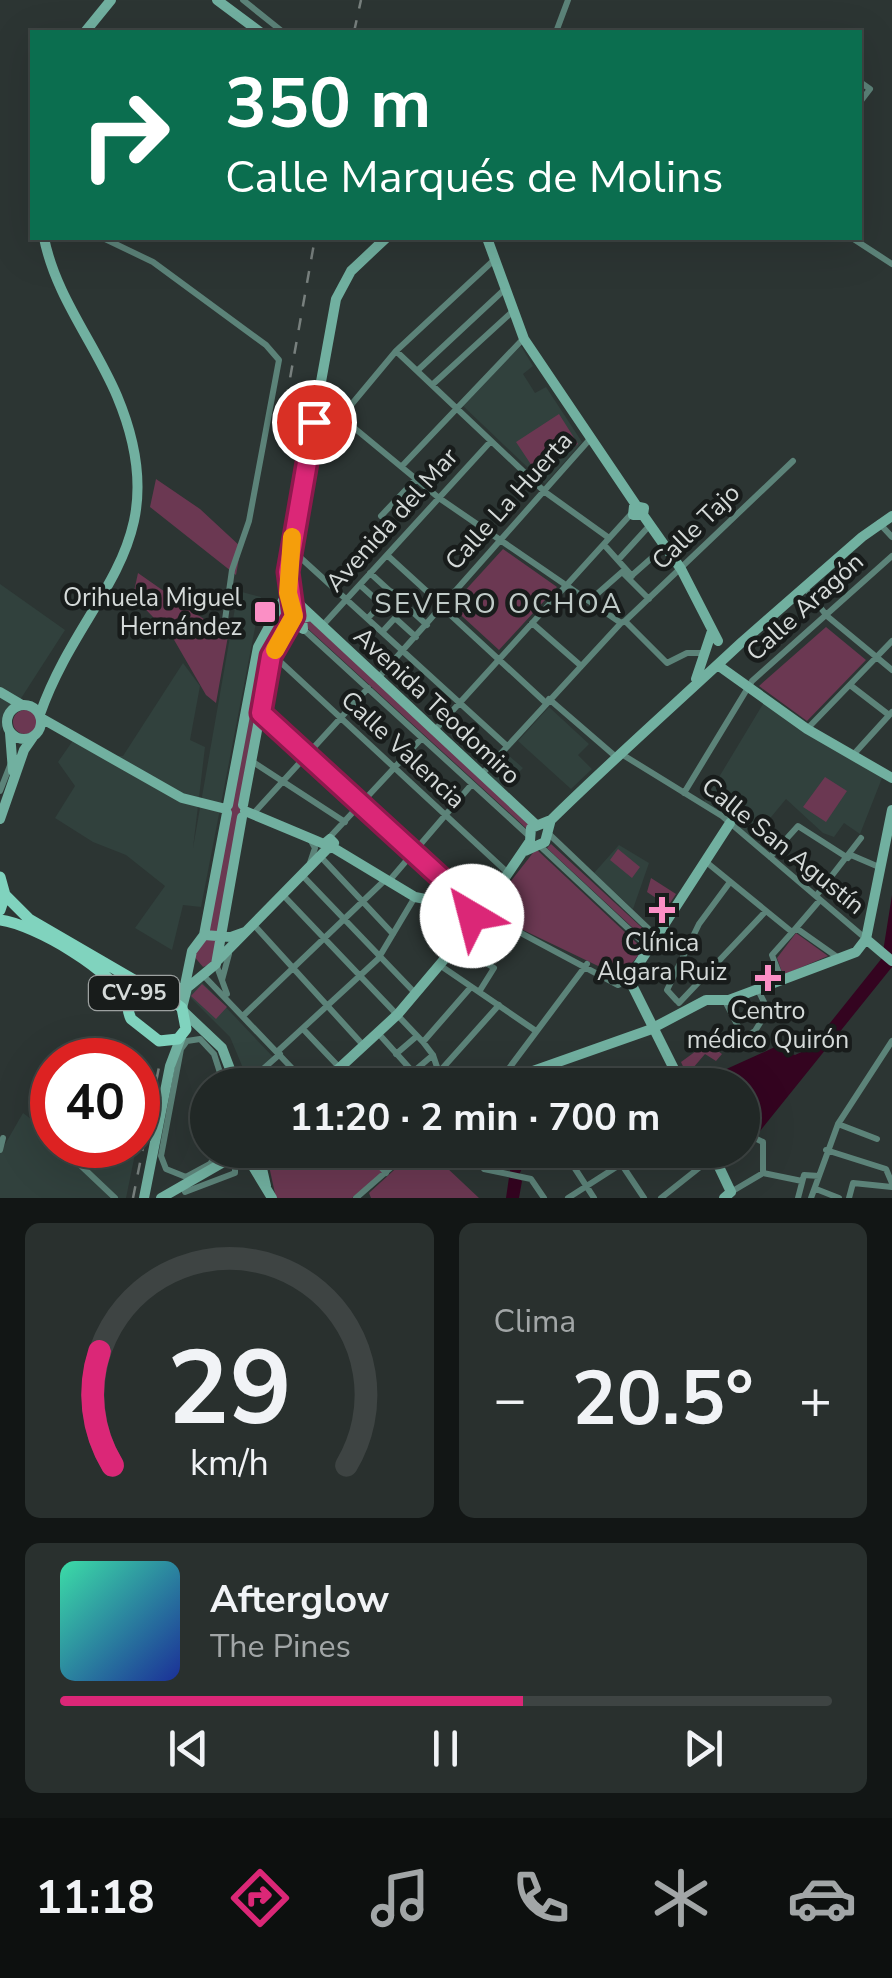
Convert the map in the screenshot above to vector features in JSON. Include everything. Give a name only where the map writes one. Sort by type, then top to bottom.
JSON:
[{"type":"main road","points":[[0,877],[5,895],[0,910]]},
{"type":"main road","name":"CV-95","points":[[5,895],[29,919],[161,992],[183,1009],[182,1035],[160,1041]]},
{"type":"main road","name":"CV-95","points":[[0,920],[22,926],[108,975],[128,1004],[134,1024],[155,1038]]},
{"type":"main road","name":"CV-95","points":[[128,1004],[135,992],[146,987]]},
{"type":"street","points":[[87,30],[111,0]]},
{"type":"street","points":[[218,0],[257,30]]},
{"type":"street","points":[[243,0],[281,30]]},
{"type":"street","points":[[557,30],[568,0]]},
{"type":"street","points":[[251,30],[262,17]]},
{"type":"street","points":[[5,792],[24,750],[36,735],[61,666],[121,566],[135,512],[136,482],[124,414],[66,304],[45,240]]},
{"type":"street","points":[[106,240],[153,262],[266,345],[279,360],[249,521],[232,570],[224,627]]},
{"type":"street","points":[[230,1000],[216,962],[271,656],[291,623],[291,550],[318,398],[342,284],[384,240]]},
{"type":"street","points":[[488,240],[524,338],[640,515],[682,569],[720,653],[748,688],[892,778]]},
{"type":"street","points":[[855,240],[892,264]]},
{"type":"street","points":[[330,450],[342,418],[396,350],[496,259]]},
{"type":"street","points":[[417,371],[506,289]]},
{"type":"street","points":[[432,385],[514,310]]},
{"type":"street","points":[[402,466],[454,406],[524,338]]},
{"type":"street","points":[[396,350],[545,492],[610,538]]},
{"type":"street","points":[[318,398],[439,498],[623,622],[670,664],[687,653],[720,653],[742,642],[879,523],[892,516]]},
{"type":"street","name":"Calle La Huerta","points":[[378,678],[590,439]]},
{"type":"street","name":"Avenida del Mar","points":[[322,626],[491,440]]},
{"type":"street","name":"Calle Tajo","points":[[481,774],[580,665],[793,460]]},
{"type":"street","points":[[381,516],[416,479]]},
{"type":"street","points":[[434,730],[610,538],[640,515]]},
{"type":"street","points":[[618,560],[640,515]]},
{"type":"street","points":[[879,523],[892,537]]},
{"type":"street","points":[[589,601],[665,546]]},
{"type":"street","points":[[606,547],[649,599]]},
{"type":"street","points":[[291,550],[507,746]]},
{"type":"street","name":"Calle San Agustín","points":[[387,555],[547,701],[619,756],[730,824],[866,939]]},
{"type":"street","name":"Calle Aragón","points":[[684,793],[748,688],[892,556]]},
{"type":"street","points":[[370,573],[427,625]]},
{"type":"street","points":[[360,585],[381,604]]},
{"type":"street","points":[[804,587],[827,616],[892,670]]},
{"type":"street","points":[[368,618],[392,592]]},
{"type":"street","points":[[161,992],[175,993],[185,984],[190,960],[204,936],[260,642],[289,602]]},
{"type":"street","name":"Avenida Teodomiro","points":[[289,602],[311,616],[481,774],[650,948]]},
{"type":"street","points":[[383,631],[406,606]]},
{"type":"street","points":[[303,629],[302,618],[311,616]]},
{"type":"street","points":[[395,618],[416,637]]},
{"type":"street","points":[[532,622],[580,665]]},
{"type":"street","name":"Avenida Teodomiro","points":[[291,623],[303,629],[472,784],[657,936]]},
{"type":"street","points":[[808,729],[892,641]]},
{"type":"street","name":"Calle Valencia","points":[[260,642],[508,872]]},
{"type":"street","points":[[704,656],[720,653]]},
{"type":"street","points":[[304,1029],[339,1068],[364,1046],[442,966],[538,835],[694,685],[720,653]]},
{"type":"street","points":[[694,685],[704,656]]},
{"type":"street","points":[[8,728],[13,710],[23,705],[61,666]]},
{"type":"street","points":[[850,685],[891,714],[852,756]]},
{"type":"street","points":[[0,692],[182,798],[227,809],[234,820],[282,781],[368,688]]},
{"type":"street","points":[[0,700],[13,757],[0,819]]},
{"type":"street","points":[[261,713],[480,911],[499,957]]},
{"type":"street","points":[[8,728],[18,739],[61,726]]},
{"type":"street","points":[[230,1068],[222,1048],[183,1009],[184,992],[283,895],[422,738]]},
{"type":"street","points":[[252,761],[345,822]]},
{"type":"street","points":[[245,1014],[387,881],[472,784]]},
{"type":"street","points":[[681,1005],[706,1000],[725,1002],[856,952],[866,939],[892,810]]},
{"type":"street","points":[[245,812],[325,846],[415,897],[480,911],[586,964],[618,985],[629,979],[730,824]]},
{"type":"street","points":[[770,857],[796,826],[850,857],[879,867]]},
{"type":"street","points":[[782,982],[772,955],[861,838]]},
{"type":"street","points":[[325,846],[363,902],[393,934]]},
{"type":"street","points":[[705,862],[765,912],[840,960]]},
{"type":"street","points":[[300,874],[416,995]]},
{"type":"street","points":[[681,1005],[667,990],[698,924],[730,882]]},
{"type":"street","points":[[283,895],[398,1014],[433,1055],[438,1068]]},
{"type":"street","points":[[263,1068],[380,957],[415,897]]},
{"type":"street","points":[[541,1068],[656,1028],[765,912]]},
{"type":"street","points":[[204,936],[240,936],[252,927]]},
{"type":"street","points":[[252,927],[364,1046]]},
{"type":"street","points":[[866,939],[888,957]]},
{"type":"street","points":[[396,1054],[420,1039],[494,968],[458,944]]},
{"type":"street","points":[[222,981],[232,948]]},
{"type":"street","points":[[856,952],[888,957]]},
{"type":"street","points":[[190,960],[293,1068]]},
{"type":"street","points":[[507,1068],[586,964]]},
{"type":"street","points":[[442,966],[536,1031]]},
{"type":"street","points":[[629,979],[674,1068]]},
{"type":"street","points":[[725,1002],[745,1037],[768,1010],[758,990]]},
{"type":"street","points":[[443,1068],[499,1005]]},
{"type":"street","points":[[144,1198],[170,1066],[182,1035],[203,1029]]},
{"type":"street","points":[[718,1049],[740,1030]]},
{"type":"street","points":[[378,1033],[413,1072],[433,1055]]},
{"type":"street","points":[[203,1168],[186,1177],[166,1169],[161,1156],[181,1049],[188,1041],[200,1039],[217,1068]]},
{"type":"street","points":[[160,1041],[170,1066]]},
{"type":"street","points":[[811,1198],[838,1124],[892,1041]]},
{"type":"street","points":[[838,1124],[878,1140]]},
{"type":"street","points":[[0,1150],[4,1138]]},
{"type":"street","points":[[760,1141],[762,1173]]},
{"type":"street","points":[[826,1150],[886,1169],[889,1183],[856,1183],[850,1198]]},
{"type":"street","points":[[83,1168],[115,1198]]},
{"type":"street","points":[[161,1198],[212,1168]]},
{"type":"street","points":[[185,1192],[235,1173],[235,1168]]},
{"type":"street","points":[[245,1168],[272,1198]]},
{"type":"street","points":[[382,1168],[386,1173]]},
{"type":"street","points":[[356,1198],[366,1195],[391,1168]]},
{"type":"street","points":[[484,1168],[531,1179],[544,1198]]},
{"type":"street","points":[[575,1168],[594,1198]]},
{"type":"street","points":[[568,1198],[615,1168]]},
{"type":"street","points":[[624,1168],[644,1198]]},
{"type":"street","points":[[661,1198],[696,1168]]},
{"type":"street","points":[[718,1168],[728,1195],[762,1173],[777,1172],[804,1180],[819,1176]]},
{"type":"street","points":[[798,1198],[804,1180]]},
{"type":"street","points":[[816,1189],[839,1198]]},
{"type":"shaded area","points":[[521,346],[533,366],[523,374],[535,393],[546,387],[582,442],[545,484],[461,404]]},
{"type":"shaded area","points":[[559,414],[578,444],[536,472],[516,442]]},
{"type":"shaded area","points":[[156,479],[200,509],[241,547],[236,575],[150,507]]},
{"type":"shaded area","points":[[503,549],[557,587],[499,650],[451,606]]},
{"type":"shaded area","points":[[138,573],[228,636],[216,703],[206,695],[173,638],[133,596]]},
{"type":"shaded area","points":[[0,584],[65,630],[0,731]]},
{"type":"shaded area","points":[[238,591],[261,597],[201,907],[183,905],[172,950],[135,928],[165,886],[126,855],[93,842],[55,818],[75,786],[58,762],[74,739],[102,756],[123,756],[183,663],[200,686],[190,740],[205,747],[193,848]]},
{"type":"shaded area","points":[[281,605],[294,611],[267,670],[213,963],[203,967],[193,955],[205,939],[261,653]]},
{"type":"shaded area","points":[[307,618],[529,823],[527,829],[304,625]]},
{"type":"shaded area","points":[[826,627],[866,660],[807,721],[759,686]]},
{"type":"shaded area","points":[[763,704],[882,778],[860,834],[844,823],[834,837],[823,833],[786,799],[753,839],[704,802]]},
{"type":"shaded area","points":[[549,707],[589,744],[578,755],[592,769],[571,789],[518,741]]},
{"type":"shaded area","points":[[25,710],[34,713],[34,731],[25,734],[16,731],[13,722],[16,713]]},
{"type":"shaded area","points":[[507,754],[523,768],[503,788],[488,774]]},
{"type":"shaded area","points":[[825,777],[847,791],[826,822],[803,807]]},
{"type":"shaded area","points":[[551,844],[652,937],[647,941],[547,848]]},
{"type":"shaded area","points":[[619,845],[649,863],[633,909],[594,873]]},
{"type":"shaded area","points":[[536,849],[643,949],[621,977],[496,917],[492,905]]},
{"type":"shaded area","points":[[618,849],[640,867],[632,878],[610,860]]},
{"type":"shaded area","points":[[651,878],[676,894],[668,906],[647,892]]},
{"type":"shaded area","points":[[892,895],[892,967],[760,1131],[760,1068],[729,1068],[775,1047],[795,1055],[810,1048],[882,958]]},
{"type":"shaded area","points":[[796,933],[828,956],[783,975],[777,958]]},
{"type":"shaded area","points":[[201,981],[274,1058],[262,1068],[243,1068],[230,1037],[188,995]]},
{"type":"shaded area","points":[[202,984],[227,1007],[216,1019],[191,996]]},
{"type":"shaded area","points":[[707,1043],[722,1054],[716,1061],[705,1054],[693,1068],[684,1068],[681,1062]]},
{"type":"shaded area","points":[[23,1113],[30,1118],[30,1168],[132,1168],[126,1198],[0,1198],[0,1153]]},
{"type":"shaded area","points":[[269,1168],[379,1168],[383,1172],[352,1198],[276,1198]]},
{"type":"shaded area","points":[[396,1168],[447,1168],[479,1198],[371,1198],[369,1193]]},
{"type":"shaded area","points":[[510,1168],[522,1168],[519,1198],[506,1198]]},
{"type":"railway","points":[[354,30],[361,0]]},
{"type":"railway","points":[[286,401],[315,240]]},
{"type":"railway","points":[[133,1198],[139,1168]]},
{"type":"slow traffic","points":[[275,650],[294,616],[288,593],[292,537]]},
{"type":"place","name":"Orihuela Miguel Hernández","points":[[265,612]]},
{"type":"place","name":"Clínica Algara Ruiz","points":[[662,910]]},
{"type":"place","name":"Centro médico Quirón","points":[[768,978]]},
{"type":"district","name":"SEVERO OCHOA","points":[[499,604]]},
{"type":"route","points":[[314,422],[288,572],[294,616],[271,656],[261,713],[472,906],[472,916]]}]
